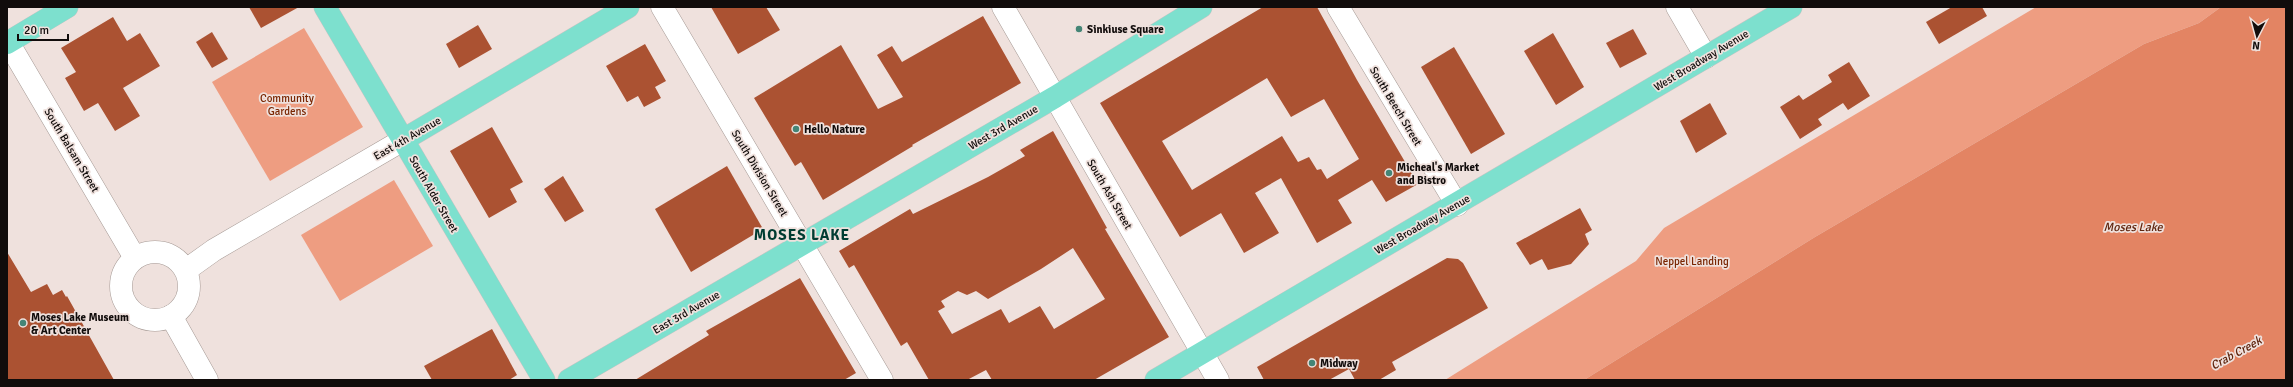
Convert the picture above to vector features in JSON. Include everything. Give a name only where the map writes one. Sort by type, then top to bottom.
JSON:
[{"type":"main road","name":"South Alder Street","points":[[325,7],[544,380]]},
{"type":"main road","name":"East 4th Avenue","points":[[403,140],[628,7]]},
{"type":"main road","name":"West 3rd Avenue","points":[[802,244],[1054,97],[1201,7]]},
{"type":"main road","name":"West Broadway Avenue","points":[[1156,380],[1791,7]]},
{"type":"main road","points":[[8,43],[62,8]]},
{"type":"main road","name":"East 3rd Avenue","points":[[569,380],[802,244]]},
{"type":"street","name":"South Division Street","points":[[662,7],[882,380]]},
{"type":"street","name":"South Ash Street","points":[[1003,7],[1218,380]]},
{"type":"street","name":"South Beech Street","points":[[1338,7],[1456,205]]},
{"type":"street","points":[[1677,7],[1706,57]]},
{"type":"street","name":"South Balsam Street","points":[[8,43],[135,258]]},
{"type":"street","name":"East 4th Avenue","points":[[186,270],[214,250],[403,140]]},
{"type":"street","points":[[163,252],[176,259],[186,270],[190,290],[186,301],[180,310],[171,316],[151,320],[133,311],[126,303],[122,294],[123,274],[135,258],[144,253],[163,252]]},
{"type":"street","points":[[171,316],[208,380]]},
{"type":"green space","name":"Neppel Landing","points":[[2036,7],[2221,7],[2199,23],[2144,44],[1815,237],[1584,380],[1445,380],[1636,261],[1664,228]]},
{"type":"green space","name":"Community Gardens","points":[[304,28],[363,127],[270,181],[212,82]]},
{"type":"green space","points":[[394,180],[433,246],[340,301],[301,235]]},
{"type":"water","name":"Moses Lake","points":[[2221,7],[2286,7],[2286,380],[1584,380],[1815,237],[2144,44],[2199,23]]},
{"type":"building","points":[[249,7],[299,7],[261,28]]},
{"type":"building","points":[[711,7],[766,7],[780,30],[738,54]]},
{"type":"building","points":[[1263,7],[1317,7],[1357,80],[1418,184],[1386,202],[1372,180],[1338,200],[1352,223],[1317,243],[1281,178],[1255,193],[1279,233],[1244,253],[1221,213],[1180,237],[1100,103]],"holes":[[[1267,78],[1291,117],[1324,99],[1359,159],[1327,179],[1321,169],[1317,170],[1309,157],[1298,162],[1282,136],[1192,190],[1162,141]]]},
{"type":"building","points":[[1952,7],[1982,7],[1987,16],[1939,44],[1926,22]]},
{"type":"building","points":[[983,16],[1021,83],[912,145],[913,146],[823,200],[801,162],[795,166],[754,98],[841,45],[878,109],[903,97],[877,55],[892,46],[902,62]]},
{"type":"building","points":[[113,17],[127,41],[140,33],[160,66],[123,88],[140,116],[115,131],[98,103],[84,111],[65,78],[76,72],[61,48]]},
{"type":"building","points":[[478,25],[492,49],[459,68],[446,44]]},
{"type":"building","points":[[1633,29],[1647,54],[1620,68],[1606,43]]},
{"type":"building","points":[[212,32],[228,59],[212,68],[196,42]]},
{"type":"building","points":[[1553,33],[1584,87],[1556,105],[1524,51]]},
{"type":"building","points":[[645,44],[666,81],[655,87],[661,98],[644,107],[638,96],[627,102],[606,66]]},
{"type":"building","points":[[1454,47],[1505,134],[1471,154],[1421,67]]},
{"type":"building","points":[[1849,62],[1870,96],[1848,110],[1843,103],[1818,119],[1822,125],[1800,139],[1780,107],[1799,95],[1803,100],[1832,82],[1828,75]]},
{"type":"building","points":[[1710,103],[1727,134],[1696,153],[1680,121]]},
{"type":"building","points":[[492,127],[523,182],[510,189],[517,202],[489,218],[450,151]]},
{"type":"building","points":[[1053,131],[1107,228],[1105,229],[1169,337],[1094,380],[992,380],[986,370],[967,380],[929,380],[907,342],[901,346],[854,265],[849,268],[839,251],[910,209],[913,214],[988,177],[1025,156],[1020,150]],"holes":[[[1073,248],[1105,299],[1054,329],[1040,306],[1009,323],[1001,309],[952,334],[938,311],[945,307],[941,301],[958,291],[967,295],[976,291],[988,299],[1041,269]]]},
{"type":"building","points":[[727,166],[763,229],[691,272],[655,209]]},
{"type":"building","points":[[563,176],[584,211],[565,222],[544,189]]},
{"type":"building","points":[[1580,208],[1592,230],[1585,234],[1589,244],[1571,264],[1548,270],[1542,259],[1530,265],[1516,243]]},
{"type":"building","points":[[7,252],[31,292],[47,284],[53,295],[62,290],[66,297],[67,296],[114,380],[7,380]]},
{"type":"building","points":[[1447,258],[1458,259],[1463,263],[1488,308],[1392,362],[1396,370],[1379,380],[1355,380],[1349,369],[1329,380],[1264,380],[1257,367]]},
{"type":"building","points":[[800,278],[856,373],[844,380],[635,380],[709,335],[706,331]]},
{"type":"building","points":[[492,329],[517,375],[509,380],[432,380],[424,366]]},
{"type":"place","name":"Sinkiuse Square","points":[[1079,29]]},
{"type":"place","name":"Hello Nature","points":[[796,129]]},
{"type":"place","name":"Micheal's Market and Bistro","points":[[1389,173]]},
{"type":"place","name":"Moses Lake Museum & Art Center","points":[[23,323]]},
{"type":"place","name":"Midway","points":[[1312,363]]},
{"type":"district","name":"MOSES LAKE","points":[[802,235]]},
{"type":"water label","name":"Crab Creek","points":[[2236,353]]}]
